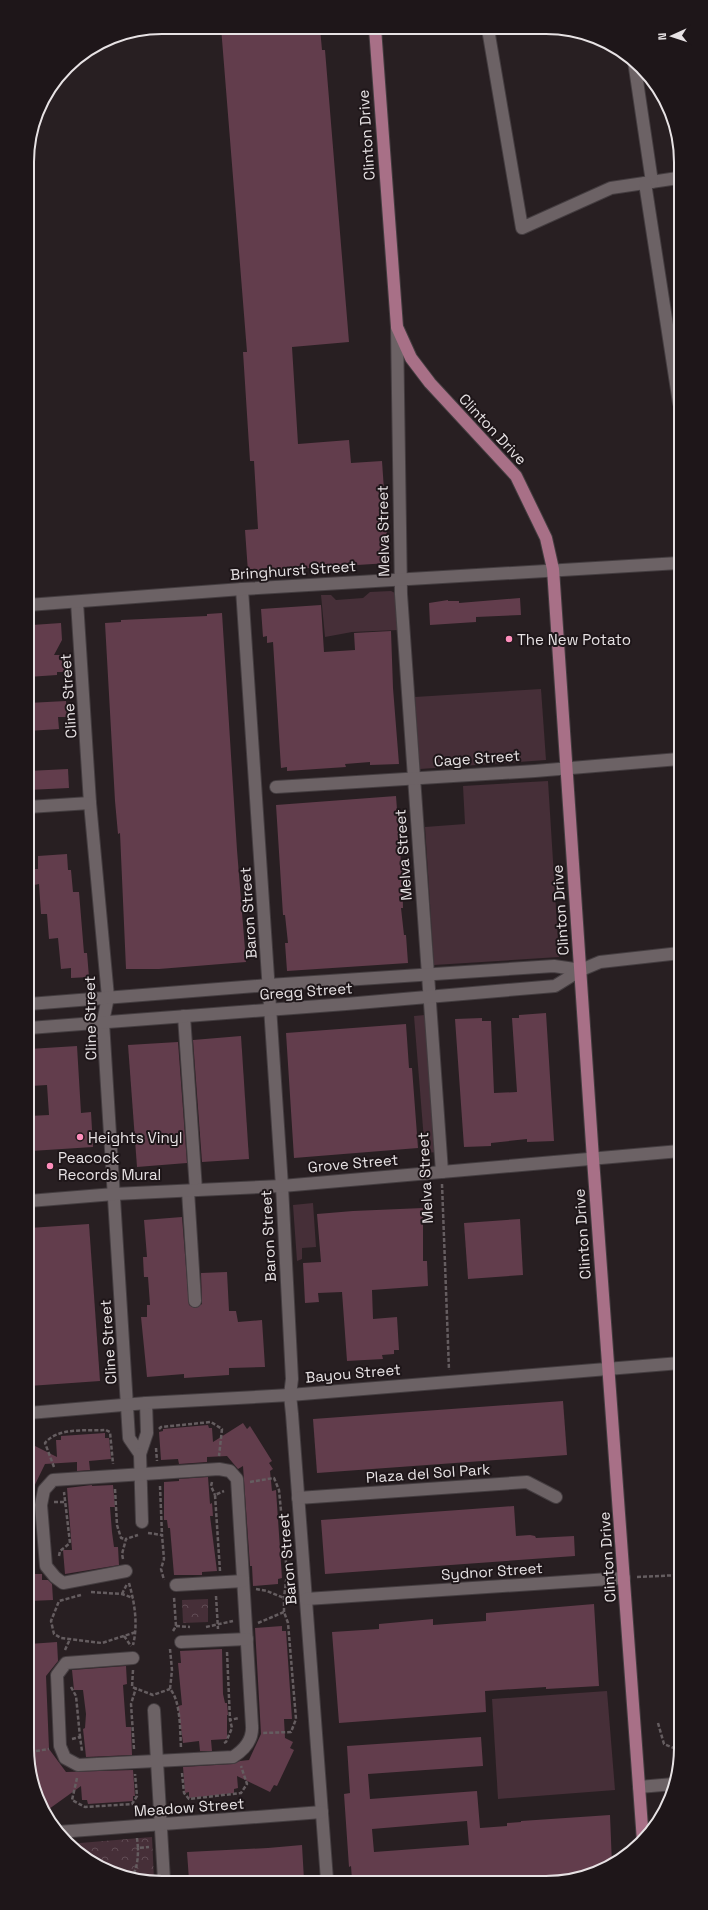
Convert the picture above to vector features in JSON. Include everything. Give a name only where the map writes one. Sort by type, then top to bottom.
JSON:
[{"type":"main road","name":"Clinton Drive","points":[[375,34],[397,327],[411,358],[430,383],[516,476],[546,538],[553,569],[593,1159],[642,1832]]},
{"type":"street","points":[[489,34],[522,228],[611,188],[674,179]]},
{"type":"street","points":[[635,70],[674,363]]},
{"type":"street","name":"Melva Street","points":[[397,327],[400,580],[442,1172]]},
{"type":"street","name":"Bringhurst Street","points":[[34,605],[242,589],[553,569],[674,563]]},
{"type":"street","name":"Baron Street","points":[[242,589],[282,1186],[292,1379],[290,1395],[327,1876]]},
{"type":"street","name":"Cline Street","points":[[77,602],[90,803],[108,998],[103,1022],[129,1438],[140,1454]]},
{"type":"street","name":"Cage Street","points":[[276,787],[674,760]]},
{"type":"street","points":[[34,807],[90,803]]},
{"type":"street","name":"Gregg Street","points":[[34,1028],[555,986],[581,970],[600,962],[674,954]]},
{"type":"street","name":"Gregg Street","points":[[34,1004],[269,985],[554,966],[581,970]]},
{"type":"street","points":[[184,1016],[192,1190],[195,1300]]},
{"type":"street","name":"Grove Street","points":[[34,1201],[114,1194],[282,1186],[674,1152]]},
{"type":"street","name":"Bayou Street","points":[[34,1413],[290,1395],[674,1364]]},
{"type":"street","points":[[142,1522],[140,1454],[147,1433],[146,1404]]},
{"type":"street","points":[[126,1571],[63,1582],[55,1577],[47,1568],[42,1499],[44,1490],[54,1480],[219,1469],[230,1472],[237,1480],[253,1732],[244,1749],[233,1756],[78,1765],[65,1758],[60,1746],[56,1675],[66,1663],[133,1658]]},
{"type":"street","name":"Plaza del Sol Park","points":[[298,1498],[527,1482],[556,1497]]},
{"type":"street","name":"Sydnor Street","points":[[306,1599],[624,1578]]},
{"type":"street","points":[[175,1592],[243,1581]]},
{"type":"street","points":[[175,1643],[247,1639]]},
{"type":"street","points":[[154,1710],[164,1876]]},
{"type":"street","points":[[639,1786],[669,1784]]},
{"type":"street","name":"Meadow Street","points":[[65,1831],[322,1812]]},
{"type":"path","name":"Melva Street","points":[[442,1172],[450,1381]]},
{"type":"path","points":[[47,1568],[59,1557],[60,1551],[70,1543],[65,1494],[45,1443],[58,1433],[106,1430],[110,1432],[117,1525],[121,1538],[126,1539],[142,1533],[162,1535],[164,1559],[161,1569],[164,1583]]},
{"type":"path","points":[[126,1539],[122,1554],[126,1571]]},
{"type":"path","points":[[624,1578],[674,1575]]},
{"type":"path","points":[[122,1594],[129,1581],[133,1598],[136,1632],[132,1648],[124,1636]]},
{"type":"path","points":[[90,1592],[122,1594],[133,1598]]},
{"type":"path","points":[[169,1637],[176,1626],[175,1592]]},
{"type":"path","points":[[174,1598],[175,1592]]},
{"type":"path","points":[[60,1594],[63,1600]]},
{"type":"path","points":[[83,1594],[59,1601],[51,1621],[54,1634],[61,1638],[102,1643],[136,1632]]},
{"type":"path","points":[[216,1594],[217,1623]]},
{"type":"path","points":[[170,1689],[175,1643]]},
{"type":"path","points":[[133,1658],[132,1687],[153,1695],[170,1689]]},
{"type":"path","points":[[170,1689],[175,1694],[177,1702],[184,1793],[189,1799],[241,1793],[247,1784],[240,1762],[236,1755]]},
{"type":"path","points":[[219,1743],[226,1742],[232,1728],[230,1720]]},
{"type":"path","points":[[658,1724],[664,1744],[674,1748]]},
{"type":"path","points":[[181,1746],[189,1746]]},
{"type":"path","points":[[135,1873],[138,1848],[137,1826]]},
{"type":"path","points":[[138,1848],[161,1846]]},
{"type":"green space","points":[[391,591],[395,593],[398,630],[352,632],[325,637],[321,595],[331,595],[336,600],[363,598],[370,592]]},
{"type":"green space","points":[[541,689],[546,760],[420,769],[415,697]]},
{"type":"green space","points":[[548,781],[559,957],[434,965],[425,827],[465,824],[463,786]]},
{"type":"green space","points":[[425,1015],[437,1152],[425,1153],[414,1016]]},
{"type":"green space","points":[[313,1203],[316,1247],[302,1248],[302,1259],[297,1261],[293,1205]]},
{"type":"green space","points":[[208,1599],[208,1622],[183,1623],[182,1600]]},
{"type":"green space","points":[[607,1691],[615,1790],[498,1799],[492,1699]]},
{"type":"green space","points":[[152,1837],[154,1876],[137,1874],[105,1863],[76,1843]]},
{"type":"building","points":[[222,34],[321,34],[322,50],[325,50],[349,342],[292,347],[298,444],[349,440],[351,463],[382,461],[389,563],[248,572],[245,530],[258,529],[254,461],[250,461],[243,352],[247,352]]},
{"type":"building","points":[[520,598],[521,615],[476,617],[476,622],[430,625],[429,603],[448,600],[459,601],[459,603]]},
{"type":"building","points":[[321,605],[324,652],[355,650],[354,633],[391,631],[393,688],[399,764],[370,765],[370,762],[345,764],[346,767],[287,771],[287,767],[281,768],[273,642],[267,643],[267,636],[263,637],[261,609]]},
{"type":"building","points":[[222,613],[237,850],[246,962],[159,969],[126,969],[120,833],[118,834],[115,801],[105,623],[121,622],[121,620],[207,616],[207,614]]},
{"type":"building","points":[[61,623],[62,640],[54,655],[65,655],[66,672],[57,672],[57,675],[34,677],[34,625]]},
{"type":"building","points":[[66,701],[67,717],[58,717],[59,729],[34,731],[34,703]]},
{"type":"building","points":[[68,769],[69,788],[34,790],[34,771]]},
{"type":"building","points":[[396,796],[402,877],[403,908],[401,908],[404,935],[406,935],[408,963],[287,971],[285,943],[288,943],[285,915],[283,915],[276,805]]},
{"type":"building","points":[[67,854],[68,870],[71,870],[73,892],[79,892],[84,953],[87,953],[89,977],[71,978],[71,968],[61,969],[58,938],[49,939],[47,914],[41,914],[39,884],[34,885],[34,869],[38,869],[38,856]]},
{"type":"building","points":[[546,1013],[554,1141],[527,1142],[527,1139],[491,1143],[491,1146],[464,1147],[455,1019],[482,1018],[482,1021],[491,1021],[494,1093],[517,1092],[512,1018],[519,1018],[519,1015]]},
{"type":"building","points":[[406,1024],[409,1068],[412,1068],[418,1148],[294,1158],[286,1033]]},
{"type":"building","points":[[241,1036],[249,1159],[202,1162],[193,1040]]},
{"type":"building","points":[[178,1042],[187,1163],[137,1167],[128,1045]]},
{"type":"building","points":[[77,1046],[81,1113],[91,1112],[93,1147],[34,1151],[34,1116],[49,1115],[47,1085],[34,1086],[34,1049]]},
{"type":"building","points":[[423,1208],[423,1261],[427,1261],[428,1286],[372,1290],[373,1319],[397,1317],[399,1350],[394,1350],[394,1354],[382,1355],[383,1359],[347,1361],[342,1292],[318,1293],[319,1302],[305,1303],[303,1263],[321,1262],[317,1214]]},
{"type":"building","points":[[182,1217],[189,1305],[195,1308],[202,1304],[201,1273],[227,1272],[229,1311],[236,1311],[238,1322],[262,1320],[265,1367],[229,1368],[229,1375],[184,1378],[184,1374],[147,1377],[141,1317],[147,1317],[147,1305],[150,1305],[148,1277],[144,1277],[143,1257],[147,1257],[144,1220]]},
{"type":"building","points":[[520,1219],[523,1275],[468,1279],[464,1223]]},
{"type":"building","points":[[89,1224],[100,1381],[34,1386],[34,1228]]},
{"type":"building","points":[[563,1401],[567,1455],[317,1473],[313,1419]]},
{"type":"building","points":[[243,1423],[247,1429],[250,1426],[272,1461],[269,1463],[273,1469],[270,1471],[272,1491],[276,1490],[282,1578],[278,1579],[278,1584],[253,1586],[252,1566],[250,1566],[243,1466],[238,1469],[227,1456],[207,1457],[207,1462],[179,1464],[178,1459],[161,1460],[159,1432],[163,1431],[163,1429],[208,1425],[209,1428],[212,1428],[213,1442]]},
{"type":"building","points":[[105,1433],[105,1438],[109,1438],[111,1459],[89,1461],[90,1470],[77,1471],[77,1462],[45,1464],[34,1487],[34,1446],[57,1457],[56,1440],[61,1440],[61,1436]]},
{"type":"building","points":[[208,1477],[210,1504],[212,1503],[213,1516],[210,1516],[217,1571],[202,1572],[202,1575],[174,1575],[170,1528],[168,1528],[167,1520],[164,1520],[164,1482],[179,1481],[179,1479]]},
{"type":"building","points":[[92,1485],[113,1485],[115,1507],[110,1507],[114,1547],[118,1547],[119,1565],[65,1574],[63,1550],[72,1550],[67,1488]]},
{"type":"building","points":[[514,1506],[516,1536],[530,1535],[535,1536],[536,1538],[574,1536],[575,1556],[325,1574],[321,1520]]},
{"type":"building","points":[[34,1574],[42,1574],[42,1580],[48,1580],[52,1584],[53,1600],[34,1601]]},
{"type":"building","points":[[594,1604],[599,1686],[546,1689],[546,1687],[485,1691],[486,1712],[339,1723],[332,1632],[379,1629],[379,1624],[433,1619],[433,1625],[486,1621],[486,1613]]},
{"type":"building","points":[[282,1626],[282,1631],[286,1631],[292,1719],[284,1719],[285,1738],[293,1742],[290,1748],[294,1750],[277,1786],[274,1785],[270,1792],[237,1776],[238,1788],[234,1789],[234,1793],[189,1798],[189,1792],[185,1793],[183,1767],[233,1764],[240,1761],[249,1760],[261,1734],[255,1628]]},
{"type":"building","points":[[57,1642],[58,1661],[46,1676],[49,1749],[66,1772],[133,1770],[135,1796],[133,1796],[133,1801],[88,1804],[87,1800],[82,1800],[81,1786],[49,1809],[36,1773],[34,1756],[34,1644]]},
{"type":"building","points":[[222,1649],[223,1694],[225,1703],[227,1703],[228,1715],[227,1739],[211,1740],[212,1751],[200,1751],[199,1741],[183,1743],[178,1706],[182,1705],[178,1663],[181,1663],[180,1651]]},
{"type":"building","points":[[126,1666],[127,1684],[123,1685],[126,1727],[131,1727],[132,1755],[86,1757],[83,1729],[85,1728],[86,1714],[83,1690],[74,1690],[72,1670]]},
{"type":"building","points":[[481,1737],[483,1766],[368,1774],[370,1799],[477,1791],[480,1828],[507,1826],[507,1823],[521,1821],[610,1815],[612,1858],[587,1869],[563,1875],[352,1876],[351,1866],[349,1867],[344,1794],[350,1793],[347,1746]],"holes":[[[467,1821],[469,1845],[374,1852],[372,1829]]]},
{"type":"building","points":[[302,1845],[304,1876],[189,1876],[187,1852]]},
{"type":"place","name":"The New Potato","points":[[509,639]]},
{"type":"place","name":"Heights Vinyl","points":[[80,1137]]},
{"type":"place","name":"Peacock Records Mural","points":[[50,1166]]}]
